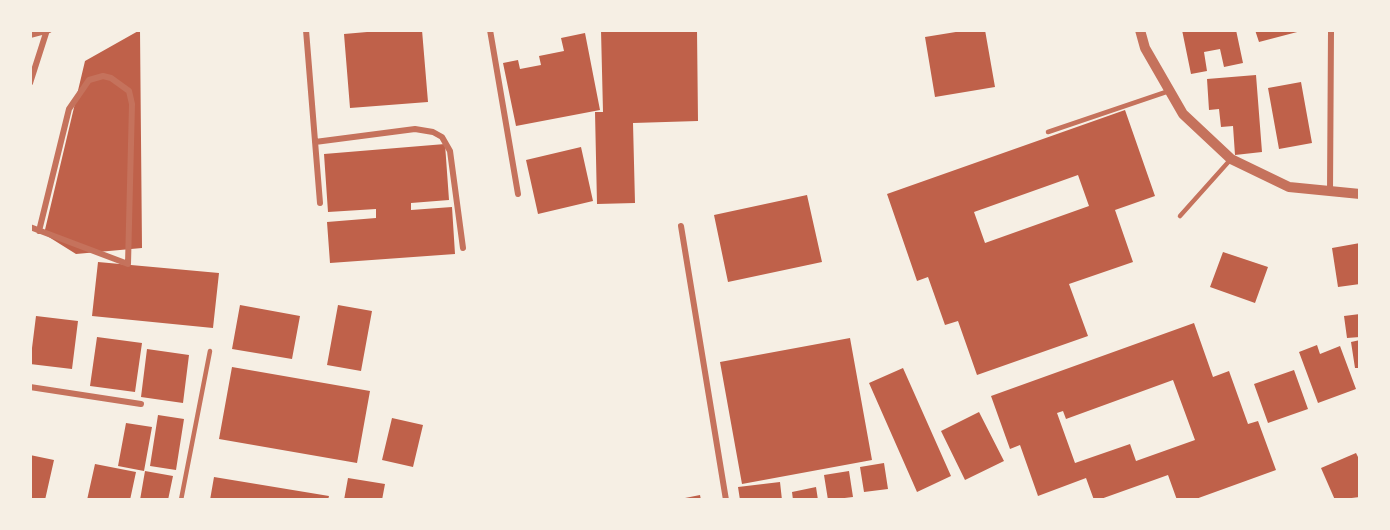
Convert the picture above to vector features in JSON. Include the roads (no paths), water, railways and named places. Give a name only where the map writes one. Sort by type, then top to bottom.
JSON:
[{"type":"street","points":[[30,35],[48,30]]},
{"type":"street","points":[[30,83],[48,30]]},
{"type":"street","points":[[306,30],[320,202]]},
{"type":"street","points":[[490,30],[518,194]]},
{"type":"street","points":[[1140,30],[1145,48],[1183,114],[1232,159],[1289,187],[1360,194]]},
{"type":"street","points":[[1330,191],[1331,30]]},
{"type":"street","points":[[30,227],[39,231],[128,264],[132,104],[129,91],[111,78],[103,76],[89,80],[69,109],[39,231]]},
{"type":"street","points":[[315,142],[415,129],[433,132],[442,137],[450,151],[463,248]]},
{"type":"street","points":[[681,226],[726,500]]},
{"type":"street","points":[[30,387],[141,404]]},
{"type":"lane","points":[[1048,132],[1169,92]]},
{"type":"lane","points":[[1180,216],[1232,159]]},
{"type":"lane","points":[[181,500],[210,351]]}]
